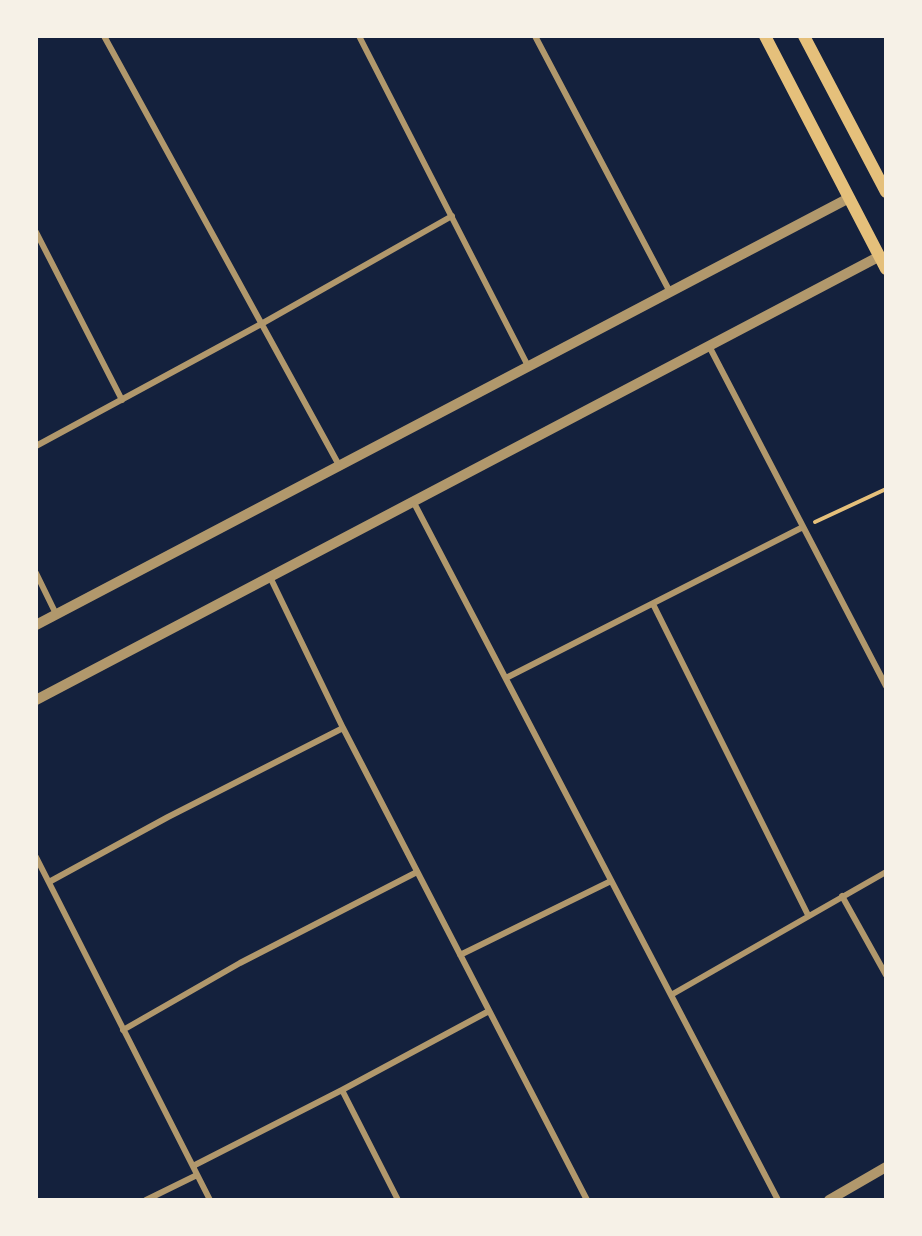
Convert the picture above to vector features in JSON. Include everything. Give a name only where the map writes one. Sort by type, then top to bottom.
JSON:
[{"type":"main road","points":[[765,36],[886,269]]},
{"type":"main road","points":[[804,36],[886,192]]},
{"type":"street","points":[[104,36],[340,467]]},
{"type":"street","points":[[359,36],[528,366]]},
{"type":"street","points":[[535,36],[670,292]]},
{"type":"street","points":[[36,626],[849,198]]},
{"type":"street","points":[[36,446],[452,216]]},
{"type":"street","points":[[36,232],[122,400]]},
{"type":"street","points":[[36,700],[880,256]]},
{"type":"street","points":[[709,346],[886,686]]},
{"type":"street","points":[[413,501],[777,1200]]},
{"type":"street","points":[[506,678],[803,527]]},
{"type":"street","points":[[36,573],[57,614]]},
{"type":"street","points":[[270,577],[343,728],[587,1200]]},
{"type":"street","points":[[653,604],[808,915]]},
{"type":"street","points":[[49,882],[168,817],[343,728]]},
{"type":"street","points":[[36,857],[210,1200]]},
{"type":"street","points":[[123,1030],[240,963],[417,872]]},
{"type":"street","points":[[671,995],[886,872]]},
{"type":"street","points":[[460,955],[611,881]]},
{"type":"street","points":[[842,896],[886,975]]},
{"type":"street","points":[[193,1167],[489,1011]]},
{"type":"street","points":[[342,1090],[398,1200]]},
{"type":"street","points":[[830,1200],[844,1197],[886,1167]]},
{"type":"street","points":[[146,1200],[197,1175]]},
{"type":"path","points":[[803,527],[886,489]]}]
